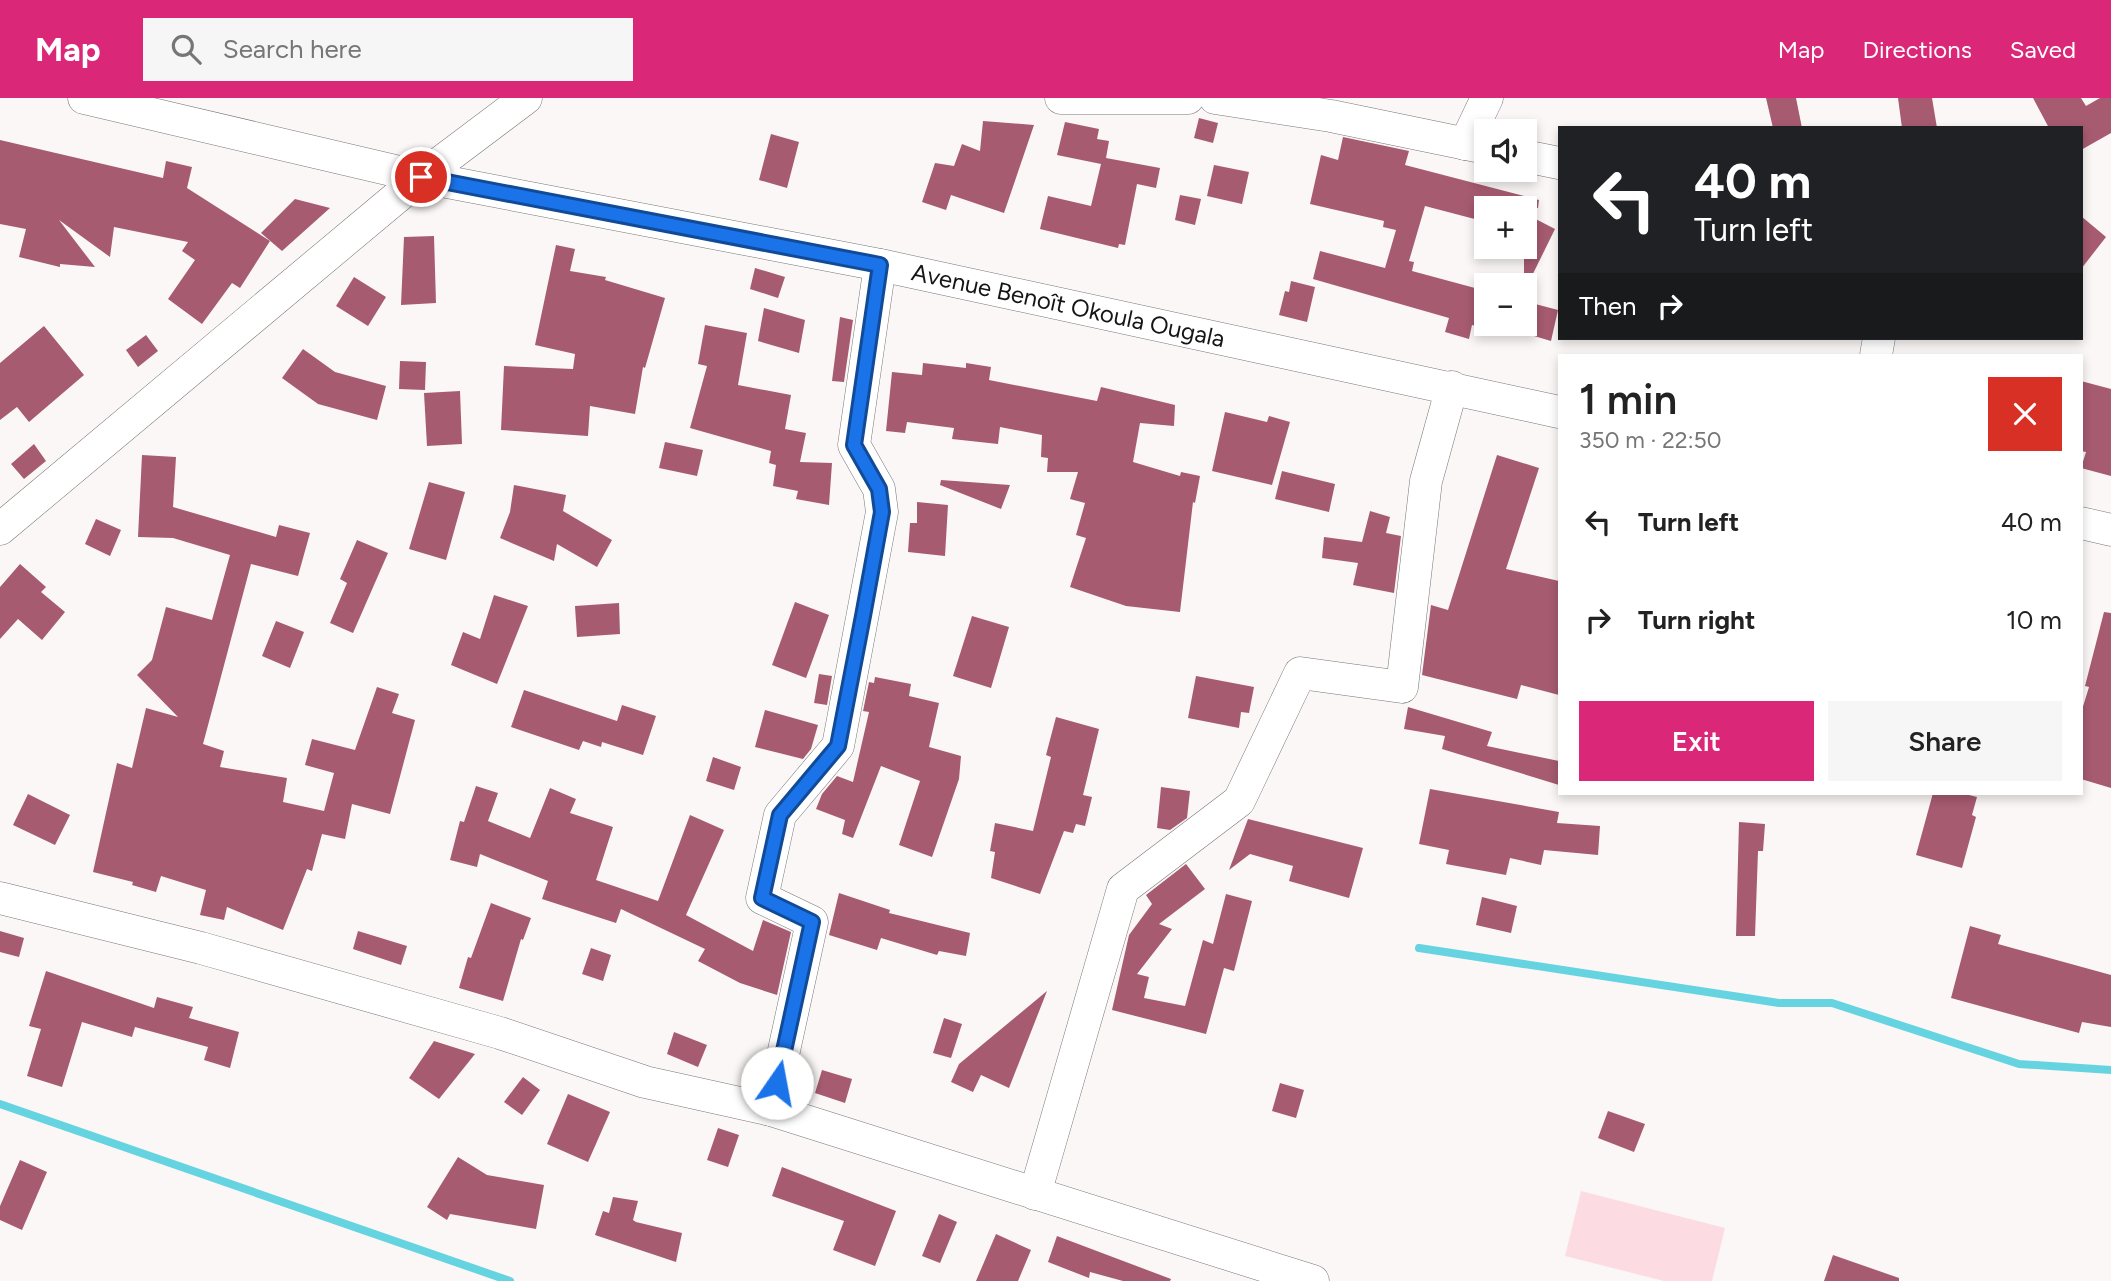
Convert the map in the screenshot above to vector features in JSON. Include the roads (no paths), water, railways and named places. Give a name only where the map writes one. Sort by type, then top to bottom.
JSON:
[{"type":"street","name":"Avenue Benoît Okoula Ougala","points":[[84,98],[421,177],[880,265],[1558,412]]},
{"type":"street","points":[[0,529],[421,177],[526,98]]},
{"type":"street","points":[[1061,98],[1188,98]]},
{"type":"street","points":[[1215,98],[1333,107],[1474,146]]},
{"type":"street","points":[[1482,119],[1487,98]]},
{"type":"street","points":[[1537,159],[1558,163]]},
{"type":"street","points":[[771,1110],[812,922],[762,898],[780,815],[838,746],[882,512],[879,489],[854,445],[880,265]]},
{"type":"street","points":[[1035,1194],[1123,889],[1239,801],[1300,673],[1402,687],[1426,481],[1452,387]]},
{"type":"street","points":[[2083,523],[2111,530]]},
{"type":"street","points":[[0,898],[201,948],[500,1033],[645,1082],[771,1110],[1313,1281]]},
{"type":"waterway","points":[[1419,948],[1779,1003],[1832,1003],[2019,1064],[2111,1070]]},
{"type":"waterway","points":[[0,1104],[510,1281]]}]
